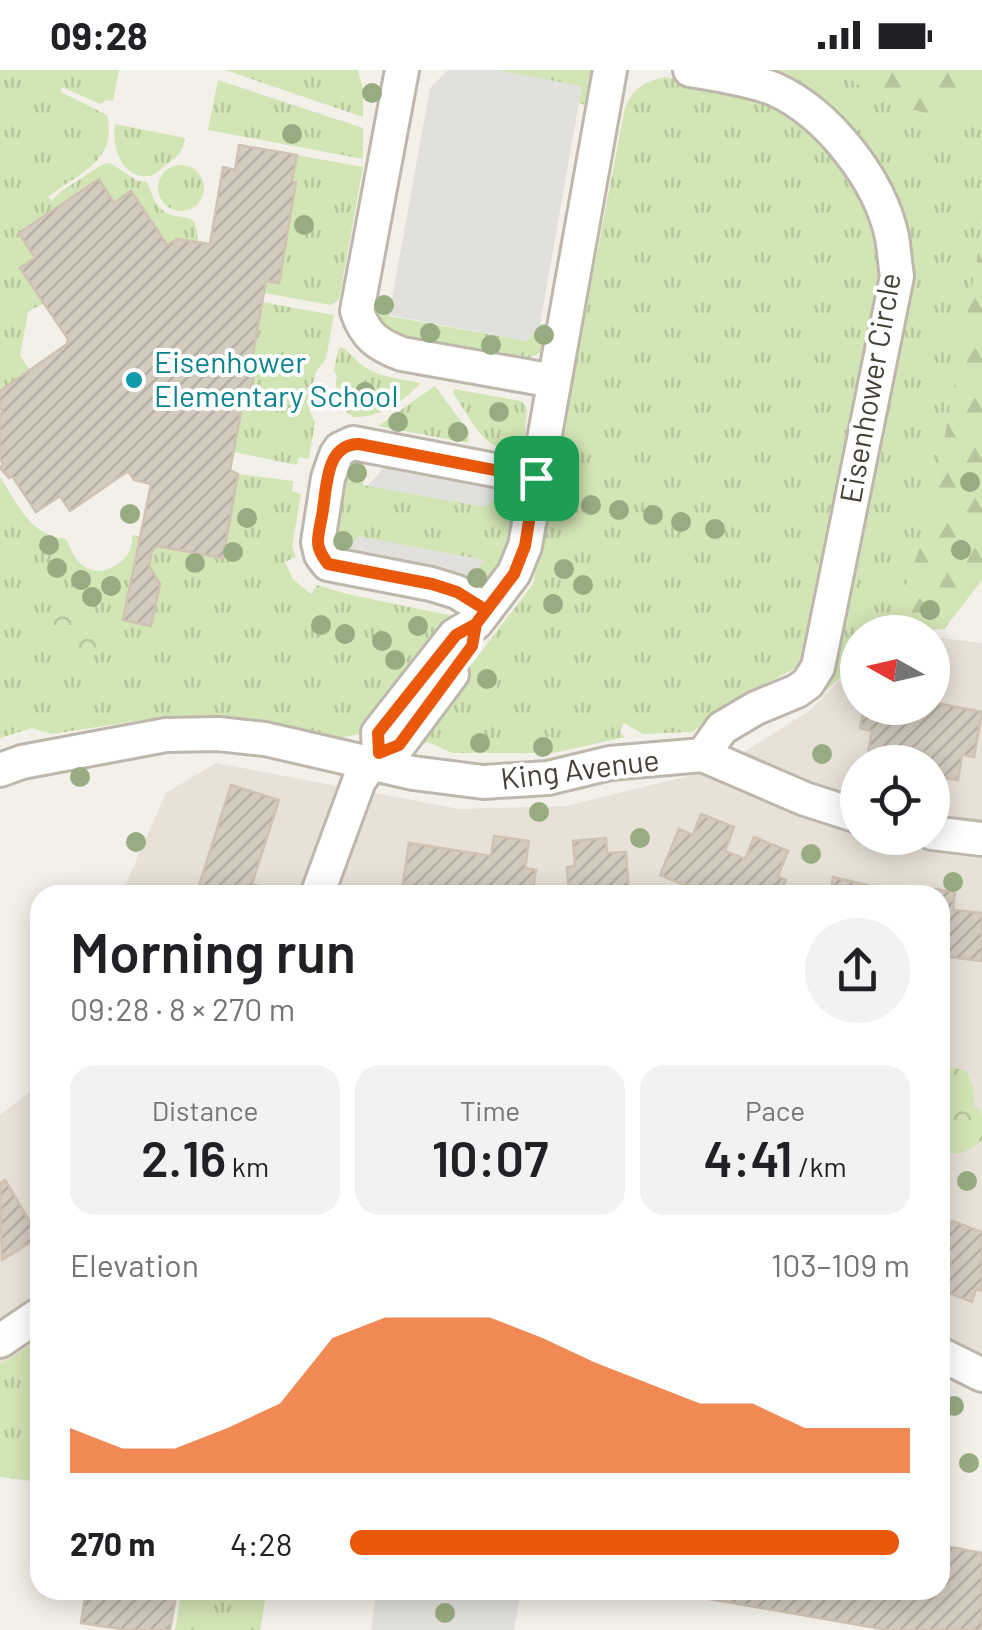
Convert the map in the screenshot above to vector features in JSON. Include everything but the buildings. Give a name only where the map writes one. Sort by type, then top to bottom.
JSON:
[{"type":"street","points":[[402,70],[357,311],[362,326],[372,339],[402,354],[554,380]]},
{"type":"street","points":[[322,885],[359,780],[374,758],[399,745],[472,646],[481,617],[514,574],[525,546],[610,70]]},
{"type":"street","name":"Eisenhower Circle","points":[[690,70],[774,89],[819,118],[856,160],[879,199],[891,235],[896,276],[818,667],[797,692],[756,708],[722,728],[704,755]]},
{"type":"street","points":[[481,617],[457,592],[328,564],[318,542],[331,464],[340,449],[352,443],[536,478]]},
{"type":"street","name":"King Avenue","points":[[0,770],[22,762],[166,735],[201,734],[265,739],[374,758],[413,773],[483,782],[548,778],[610,763],[704,755],[840,810]]},
{"type":"street","points":[[950,835],[982,839]]},
{"type":"street","points":[[0,1341],[30,1321]]},
{"type":"street","points":[[950,1359],[982,1375]]},
{"type":"shaded area","points":[[448,70],[495,70],[582,86],[540,324],[527,341],[389,315],[430,88]]},
{"type":"shaded area","points":[[385,466],[502,488],[486,507],[368,486]]},
{"type":"shaded area","points":[[358,536],[484,560],[469,583],[341,557]]},
{"type":"shaded area","points":[[950,639],[982,643],[982,1387],[950,1372],[950,885],[125,885],[166,793],[216,763],[459,809],[566,806],[717,769],[809,711],[840,679],[840,725],[950,725]]},
{"type":"shaded area","points":[[30,1092],[30,1364],[0,1383],[0,1115]]},
{"type":"shaded area","points":[[376,1600],[519,1600],[514,1630],[371,1630]]},
{"type":"green space","points":[[0,70],[119,70],[113,101],[100,104],[62,87],[61,92],[107,115],[109,131],[101,156],[93,165],[48,197],[52,201],[60,192],[110,163],[138,181],[147,182],[165,212],[192,220],[198,242],[177,239],[167,245],[131,192],[114,203],[98,180],[20,233],[35,258],[44,303],[28,312],[20,356],[30,370],[0,391]]},
{"type":"green space","points":[[225,70],[358,70],[363,117]]},
{"type":"green space","points":[[495,70],[594,70],[588,106],[579,103],[582,87]]},
{"type":"green space","points":[[744,70],[832,70],[897,105],[952,121],[982,91],[982,220],[929,522],[895,615],[845,615],[911,287],[878,170]]},
{"type":"green space","points":[[832,70],[982,70],[982,91],[952,121],[897,105]]},
{"type":"green space","points":[[665,77],[756,96],[800,119],[859,186],[877,238],[882,270],[808,662],[722,706],[693,732],[643,734],[624,723],[620,732],[625,737],[553,753],[452,753],[428,742],[423,744],[419,740],[422,729],[533,584],[625,108],[640,87]]},
{"type":"green space","points":[[218,80],[363,128],[363,159],[208,130]]},
{"type":"green space","points":[[115,124],[185,138],[183,146],[178,155],[154,174],[139,175],[120,159]]},
{"type":"green space","points":[[297,155],[363,167],[339,300],[331,305],[264,293],[266,281],[279,283]]},
{"type":"green space","points":[[181,165],[197,172],[204,188],[197,204],[181,211],[165,204],[158,188],[165,172]]},
{"type":"green space","points":[[982,220],[982,580],[950,621],[950,615],[895,615],[929,522]]},
{"type":"green space","points":[[379,298],[390,302],[389,316],[527,341],[540,324],[546,324],[546,345],[541,352],[524,358],[399,336],[379,319],[373,303]]},
{"type":"green space","points":[[262,302],[334,315],[326,359],[317,370],[309,394],[315,422],[309,459],[299,457],[297,465],[234,452],[245,390],[251,389],[255,367],[251,364]]},
{"type":"green space","points":[[341,347],[374,372],[420,383],[390,408],[354,417],[336,395],[334,371]]},
{"type":"green space","points":[[435,386],[469,432],[468,443],[378,426]]},
{"type":"green space","points":[[454,389],[521,401],[527,408],[520,447],[497,447],[488,441],[454,395]]},
{"type":"green space","points":[[350,460],[365,462],[363,485],[486,507],[502,488],[516,493],[507,547],[480,594],[466,588],[483,560],[341,557],[334,551]]},
{"type":"green space","points":[[238,474],[293,481],[292,491],[301,494],[292,547],[296,557],[285,562],[293,579],[311,594],[317,585],[458,617],[365,733],[339,738],[226,717],[163,717],[52,734],[32,728],[0,738],[0,477],[34,525],[66,539],[79,562],[91,570],[116,566],[129,552],[133,535],[140,537],[123,619],[151,625],[160,584],[149,566],[152,551],[156,546],[223,558]]},
{"type":"green space","points":[[72,600],[105,634],[101,647],[84,661],[75,660],[45,625],[56,610]]},
{"type":"green space","points":[[840,639],[840,678],[826,691]]},
{"type":"green space","points":[[950,1067],[967,1071],[974,1105],[982,1115],[982,1140],[958,1153],[950,1153]]},
{"type":"green space","points":[[30,1346],[30,1481],[0,1477],[0,1365]]},
{"type":"green space","points":[[180,1600],[265,1600],[260,1630],[175,1630]]},
{"type":"place","name":"Eisenhower Elementary School","points":[[134,380]]},
{"type":"route","points":[[536,478],[352,443],[336,455],[328,478],[318,542],[328,564],[432,584],[457,592],[486,610],[476,624],[456,635],[378,733],[379,753],[399,745],[472,646],[476,624],[514,574],[525,546],[536,478]]}]
